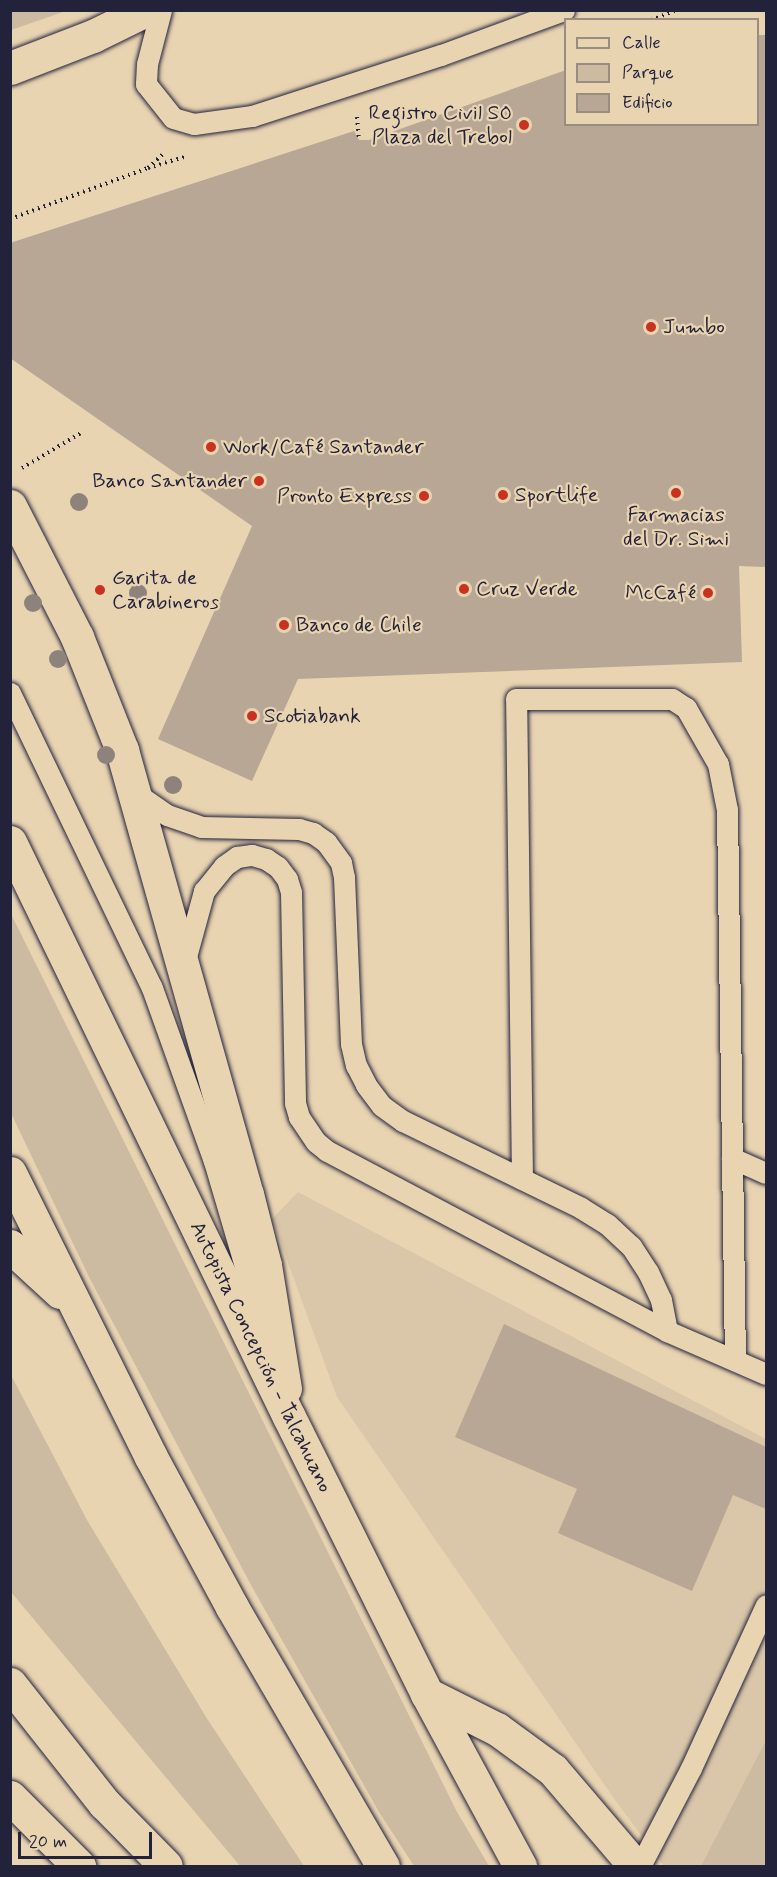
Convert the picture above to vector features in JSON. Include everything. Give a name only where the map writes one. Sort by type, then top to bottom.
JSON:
[{"type":"main road","points":[[10,68],[93,36],[146,10]]},
{"type":"main road","points":[[10,506],[81,647],[115,731],[265,1265],[279,1341],[289,1417]]},
{"type":"main road","name":"Autopista Concepción - Talcahuano","points":[[10,842],[289,1417],[428,1694],[520,1866]]},
{"type":"main road","points":[[10,1173],[74,1306],[232,1607],[383,1866]]},
{"type":"main road","points":[[10,1246],[74,1306]]},
{"type":"main road","points":[[10,1684],[104,1803],[166,1866]]},
{"type":"main road","points":[[428,1694],[497,1729],[553,1770],[635,1866]]},
{"type":"main road","points":[[17,1814],[79,1866]]},
{"type":"lane","points":[[161,10],[147,63],[146,84],[173,118],[194,124],[252,116],[441,55],[564,10]]},
{"type":"lane","points":[[10,693],[152,988],[214,1161],[289,1417]]},
{"type":"lane","points":[[522,1179],[516,699],[672,699],[690,713],[718,764],[727,810],[735,1360]]},
{"type":"lane","points":[[133,791],[167,815],[201,827],[299,829],[313,833],[326,842],[341,863],[344,877],[351,1044],[356,1065],[366,1085],[382,1106],[403,1121],[608,1224],[631,1246],[648,1272],[661,1300],[667,1331]]},
{"type":"lane","points":[[183,968],[204,891],[212,878],[237,857],[259,857],[278,867],[287,879],[291,892],[295,1103],[299,1118],[316,1142],[327,1151],[667,1331],[766,1374]]},
{"type":"lane","points":[[732,1158],[766,1173]]},
{"type":"lane","points":[[10,1226],[74,1306]]},
{"type":"lane","points":[[640,1866],[691,1768],[766,1605]]},
{"type":"path","points":[[656,18],[677,10]]},
{"type":"path","points":[[10,219],[148,168],[194,124]]},
{"type":"path","points":[[23,468],[81,433]]},
{"type":"shaded area","points":[[298,1192],[766,1439],[766,1740],[701,1866],[664,1866],[615,1800],[337,1397],[272,1219]]},
{"type":"green space","points":[[11,10],[66,10],[66,11],[11,30]]},
{"type":"green space","points":[[11,914],[457,1812],[489,1866],[414,1866],[379,1812],[252,1587],[89,1277],[11,1113]]},
{"type":"green space","points":[[11,1375],[87,1520],[206,1717],[304,1866],[240,1866],[11,1592]]},
{"type":"green space","points":[[766,1740],[766,1866],[701,1866]]},
{"type":"building","points":[[759,35],[766,35],[766,567],[739,566],[742,662],[298,679],[252,781],[158,739],[252,526],[10,358],[10,243],[354,131],[359,140],[369,140],[564,71],[564,126],[759,126]]},
{"type":"building","points":[[504,1324],[766,1447],[766,1509],[733,1495],[692,1591],[558,1533],[577,1489],[455,1437]]},
{"type":"place","name":"Registro Civil SO Plaza del Trebol","points":[[524,125]]},
{"type":"place","name":"Jumbo","points":[[651,327]]},
{"type":"place","name":"Work/Café Santander","points":[[211,447]]},
{"type":"place","name":"Banco Santander","points":[[259,481]]},
{"type":"place","name":"Farmacias del Dr. Simi","points":[[676,493]]},
{"type":"place","name":"Sportlife","points":[[503,495]]},
{"type":"place","name":"Pronto Express","points":[[424,496]]},
{"type":"place","name":"Cruz Verde","points":[[464,589]]},
{"type":"place","name":"Garita de Carabineros","points":[[100,590]]},
{"type":"place","name":"McCafé","points":[[708,593]]},
{"type":"place","name":"Banco de Chile","points":[[284,625]]},
{"type":"place","name":"Scotiabank","points":[[252,716]]}]
